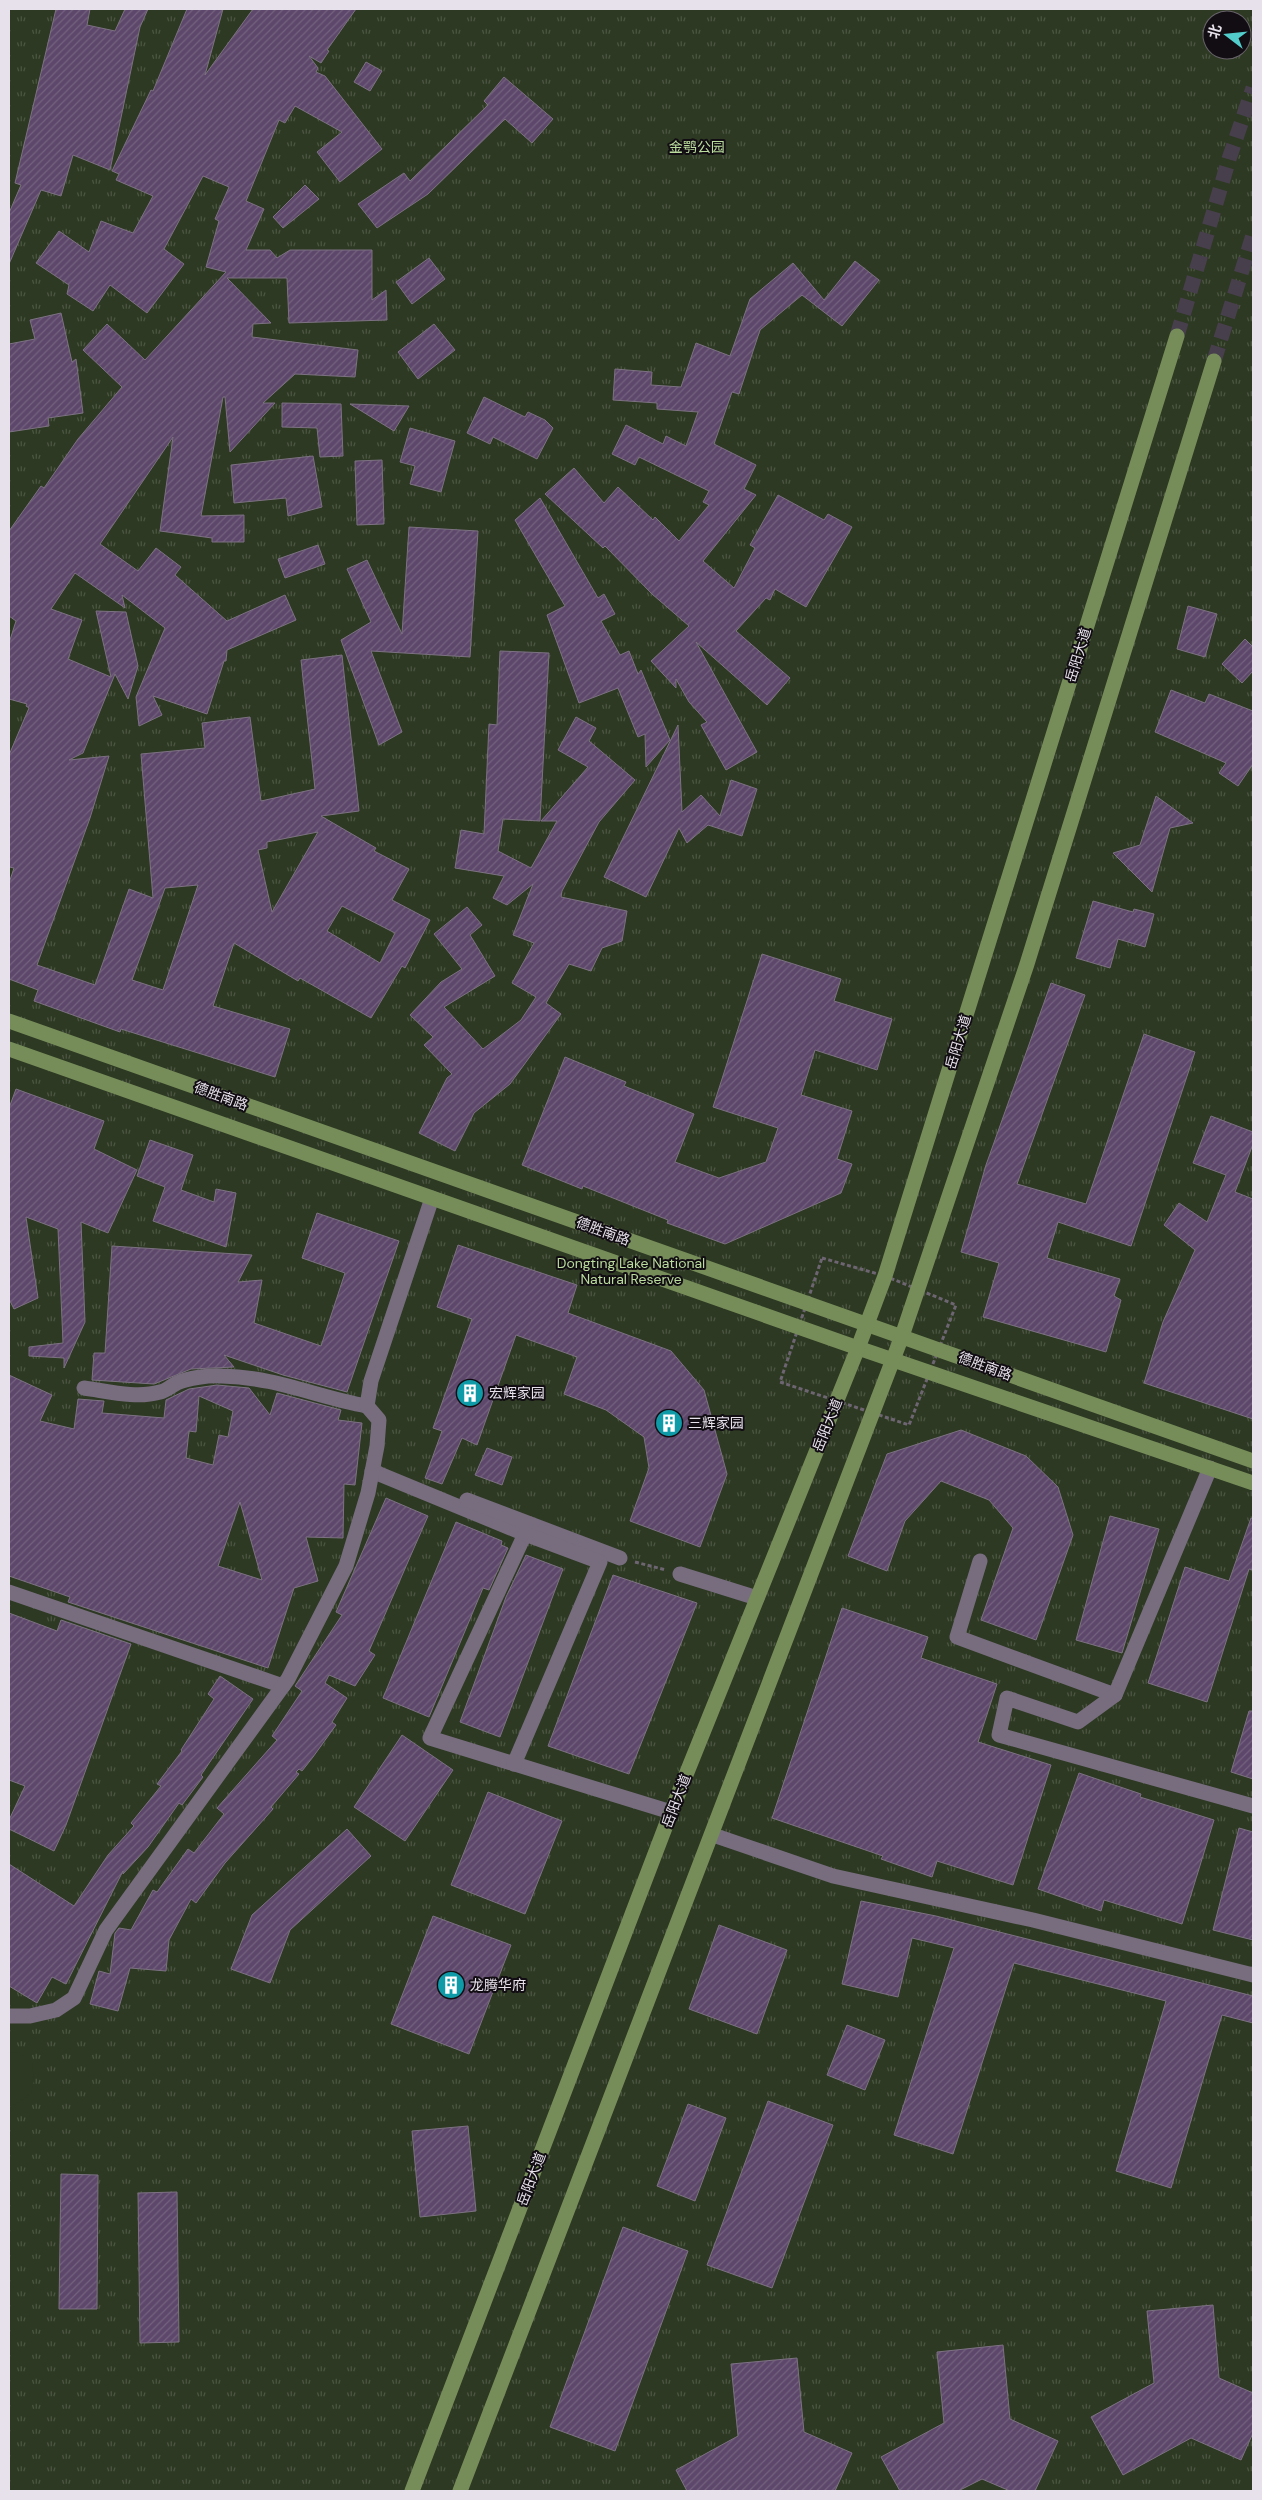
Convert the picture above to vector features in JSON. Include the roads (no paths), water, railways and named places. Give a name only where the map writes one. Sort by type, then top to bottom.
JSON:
[{"type":"main road","name":"岳阳大道","points":[[412,2491],[672,1812],[858,1348],[888,1266],[1177,336]]},
{"type":"main road","points":[[460,2491],[894,1360],[1027,964],[1214,361]]},
{"type":"main road","name":"德胜南路","points":[[9,1021],[1253,1461]]},
{"type":"main road","name":"德胜南路","points":[[9,1049],[858,1348],[1253,1483]]},
{"type":"street","points":[[367,1406],[371,1381],[432,1198]]},
{"type":"street","points":[[9,2016],[30,2016],[56,2010],[74,1998],[106,1930],[283,1686],[346,1566],[372,1471],[379,1420],[367,1406],[332,1400],[298,1387],[255,1378],[219,1376],[179,1382],[159,1392],[151,1393],[127,1394],[84,1388]]},
{"type":"street","points":[[1210,1468],[1115,1695],[1078,1722],[1007,1698],[999,1735],[1253,1806]]},
{"type":"street","points":[[372,1471],[525,1534],[600,1562],[514,1764]]},
{"type":"street","points":[[372,1471],[404,1478],[533,1524],[620,1558]]},
{"type":"street","points":[[525,1534],[430,1738],[672,1812]]},
{"type":"street","points":[[980,1561],[957,1636],[1115,1695]]},
{"type":"street","points":[[680,1574],[757,1598]]},
{"type":"street","points":[[9,1592],[283,1686]]},
{"type":"street","points":[[713,1834],[832,1876],[1033,1920],[1253,1976]]},
{"type":"tunnel","points":[[1177,336],[1229,159],[1253,88]]},
{"type":"tunnel","points":[[1214,361],[1253,235]]},
{"type":"place","name":"宏辉家园","points":[[470,1393]]},
{"type":"place","name":"三辉家园","points":[[669,1423]]},
{"type":"place","name":"龙腾华府","points":[[451,1985]]},
{"type":"park label","name":"金鹗公园","points":[[697,147]]},
{"type":"park label","name":"Dongting Lake National Natural Reserve","points":[[631,1272]]}]
